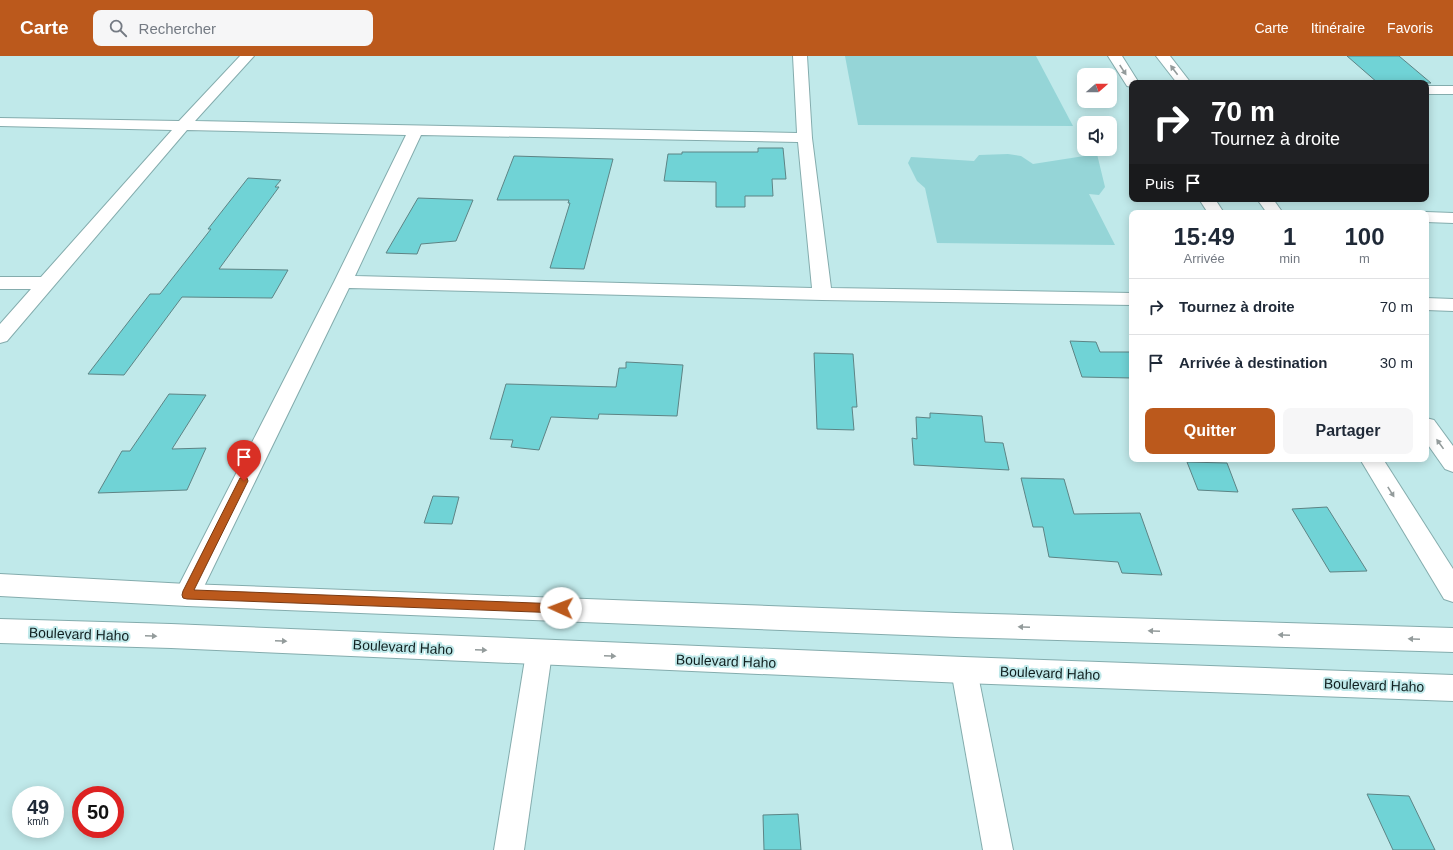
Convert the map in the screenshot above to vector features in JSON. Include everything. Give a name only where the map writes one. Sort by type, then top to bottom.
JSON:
[{"type":"street","points":[[0,336],[183,126],[247,56]]},
{"type":"street","points":[[800,56],[805,138],[822,294]]},
{"type":"street","points":[[1115,56],[1130,80]]},
{"type":"street","points":[[1163,56],[1182,80]]},
{"type":"street","points":[[1429,90],[1453,90]]},
{"type":"street","points":[[0,122],[805,138]]},
{"type":"street","points":[[187,595],[343,282],[416,130]]},
{"type":"street","points":[[1429,217],[1453,218]]},
{"type":"street","points":[[343,282],[822,294],[1129,299]]},
{"type":"street","points":[[0,283],[47,283]]},
{"type":"street","points":[[1429,304],[1453,305]]},
{"type":"street","points":[[1429,430],[1453,463]]},
{"type":"street","points":[[1373,462],[1453,591]]},
{"type":"street","points":[[0,585],[187,595],[553,608],[956,626],[1453,640]]},
{"type":"street","name":"Boulevard Haho","points":[[0,631],[171,636],[539,653],[1453,688]]},
{"type":"street","points":[[509,850],[539,653]]},
{"type":"street","points":[[964,670],[998,850]]},
{"type":"shaded area","points":[[845,56],[1036,56],[1073,126],[858,125]]},
{"type":"shaded area","points":[[1008,154],[1021,156],[1033,164],[1084,156],[1097,156],[1105,187],[1099,195],[1089,194],[1115,245],[937,243],[925,188],[917,181],[908,163],[911,157],[974,161],[979,155]]},
{"type":"building","points":[[1347,56],[1399,56],[1427,80],[1375,80]]},
{"type":"building","points":[[758,148],[783,148],[786,179],[772,179],[773,196],[745,196],[745,207],[716,207],[716,182],[664,181],[668,154],[682,154],[682,152],[758,152]]},
{"type":"building","points":[[514,156],[613,159],[584,269],[550,268],[570,203],[568,203],[569,200],[497,200]]},
{"type":"building","points":[[248,178],[281,180],[275,187],[279,187],[219,269],[288,270],[272,298],[182,297],[124,375],[88,374],[150,294],[160,294],[211,229],[208,229]]},
{"type":"building","points":[[418,198],[473,200],[456,241],[421,244],[417,254],[386,253]]},
{"type":"building","points":[[1070,341],[1096,342],[1100,352],[1129,352],[1129,378],[1082,377]]},
{"type":"building","points":[[814,353],[853,354],[857,407],[852,407],[854,430],[817,429]]},
{"type":"building","points":[[626,362],[683,365],[677,416],[599,414],[598,419],[551,417],[539,450],[511,447],[513,440],[490,439],[506,384],[616,387],[619,368],[626,368]]},
{"type":"building","points":[[169,394],[206,395],[172,449],[206,448],[187,490],[98,493],[122,451],[130,451]]},
{"type":"building","points":[[930,413],[982,416],[985,442],[1003,443],[1009,470],[914,465],[912,438],[917,439],[916,417],[930,418]]},
{"type":"building","points":[[1187,462],[1227,463],[1238,492],[1198,490]]},
{"type":"building","points":[[1021,478],[1064,479],[1074,514],[1140,513],[1162,575],[1122,573],[1118,562],[1049,557],[1043,527],[1033,527]]},
{"type":"building","points":[[433,496],[459,497],[452,524],[424,523]]},
{"type":"building","points":[[1327,507],[1367,571],[1330,572],[1292,509]]},
{"type":"building","points":[[1367,794],[1409,796],[1435,850],[1393,850]]},
{"type":"building","points":[[798,814],[801,850],[764,850],[763,815]]},
{"type":"route","points":[[244,481],[187,595],[561,608]]}]
